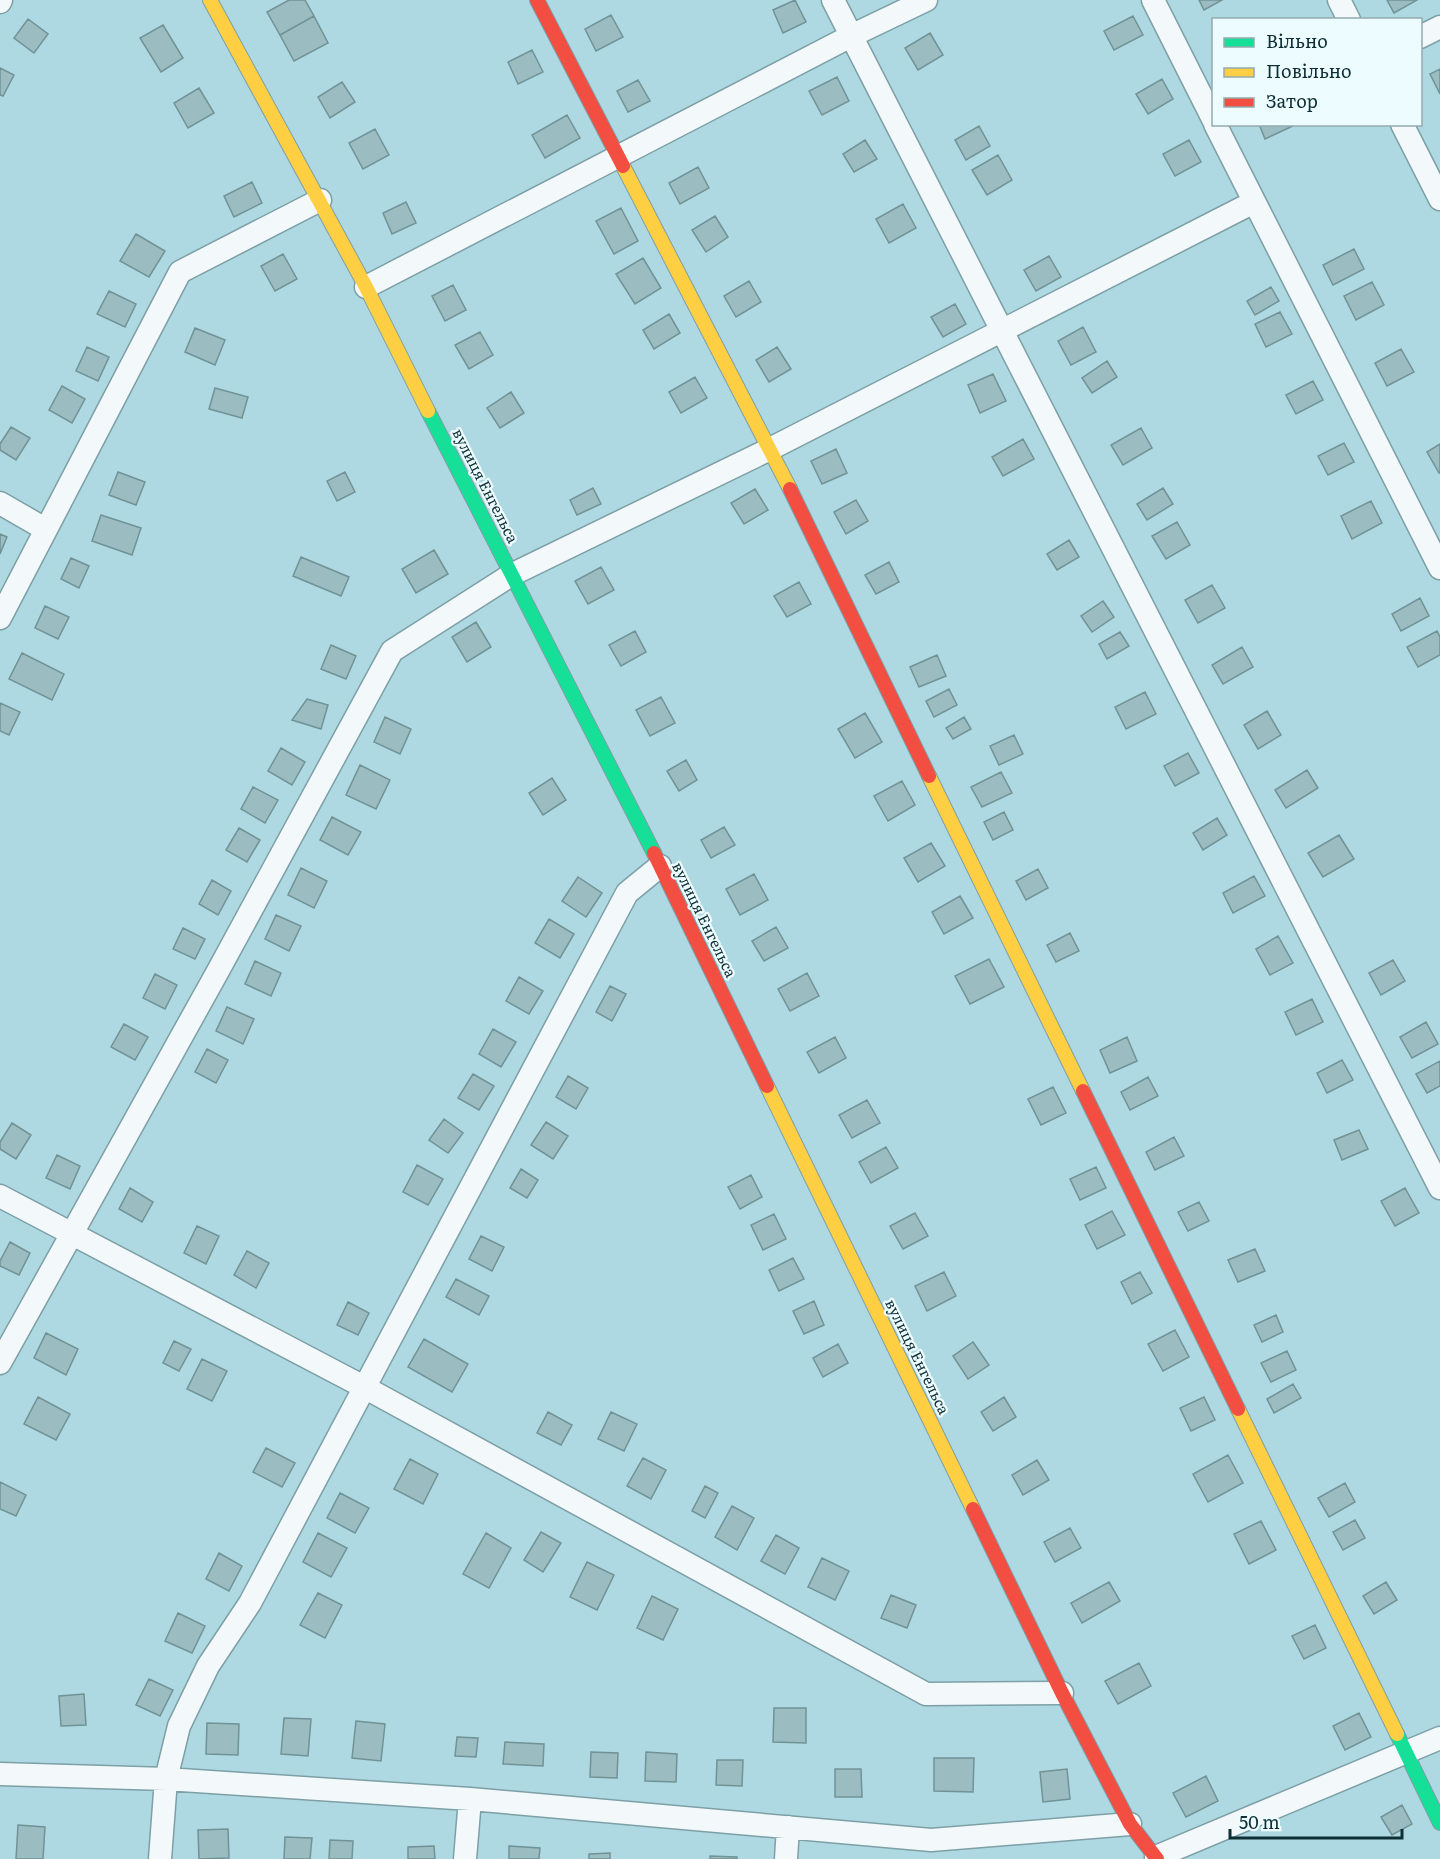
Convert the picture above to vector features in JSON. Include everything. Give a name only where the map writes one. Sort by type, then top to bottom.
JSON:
[{"type":"street","name":"вулиця Енгельса","points":[[210,0],[366,287],[660,866],[1062,1693],[1130,1824],[1157,1858]]},
{"type":"street","points":[[537,0],[770,449],[1440,1823]]},
{"type":"street","points":[[833,0],[1440,1188]]},
{"type":"street","points":[[366,287],[851,36],[926,0]]},
{"type":"street","points":[[1153,0],[1212,119]]},
{"type":"street","points":[[1339,0],[1348,18]]},
{"type":"street","points":[[1422,36],[1440,27]]},
{"type":"street","points":[[1216,126],[1440,568]]},
{"type":"street","points":[[1403,126],[1440,199]]},
{"type":"street","points":[[0,618],[180,272],[320,200]]},
{"type":"street","points":[[0,1363],[327,773],[392,651],[511,575],[770,449],[1254,202]]},
{"type":"street","points":[[0,503],[45,529]]},
{"type":"street","points":[[160,1859],[166,1779],[178,1726],[208,1666],[250,1603],[627,893],[660,866]]},
{"type":"street","points":[[0,1196],[364,1388],[926,1694],[1062,1693]]},
{"type":"street","points":[[1157,1858],[1440,1738]]},
{"type":"street","points":[[0,1774],[166,1779],[470,1799],[931,1840],[1130,1824]]},
{"type":"street","points":[[465,1859],[470,1799]]},
{"type":"street","points":[[786,1859],[788,1827]]},
{"type":"building","points":[[289,0],[305,0],[314,16],[280,35],[267,12]]},
{"type":"building","points":[[795,0],[806,22],[783,33],[773,10]]},
{"type":"building","points":[[1199,0],[1222,0],[1204,10]]},
{"type":"building","points":[[1387,0],[1417,0],[1394,13]]},
{"type":"building","points":[[611,15],[623,37],[596,51],[585,29]]},
{"type":"building","points":[[314,16],[328,43],[294,61],[280,35]]},
{"type":"building","points":[[1133,16],[1143,35],[1114,50],[1104,31]]},
{"type":"building","points":[[28,19],[48,34],[34,53],[14,38]]},
{"type":"building","points":[[163,25],[183,58],[161,72],[140,38]]},
{"type":"building","points":[[930,33],[943,55],[918,70],[905,48]]},
{"type":"building","points":[[532,50],[543,72],[518,84],[508,62]]},
{"type":"building","points":[[0,68],[14,75],[3,96],[0,95]]},
{"type":"building","points":[[1440,69],[1440,94],[1430,74]]},
{"type":"building","points":[[837,77],[849,101],[822,115],[809,91]]},
{"type":"building","points":[[1162,79],[1173,99],[1148,114],[1136,94]]},
{"type":"building","points":[[638,80],[650,101],[628,112],[617,91]]},
{"type":"building","points":[[342,82],[355,102],[330,118],[318,97]]},
{"type":"building","points":[[199,88],[214,113],[188,128],[174,103]]},
{"type":"building","points":[[567,115],[580,138],[545,158],[532,135]]},
{"type":"building","points":[[979,126],[990,146],[966,160],[955,140]]},
{"type":"building","points":[[1260,126],[1293,126],[1265,139]]},
{"type":"building","points":[[375,129],[389,155],[363,169],[349,143]]},
{"type":"building","points":[[865,140],[877,159],[854,172],[843,154]]},
{"type":"building","points":[[1189,140],[1201,162],[1175,176],[1163,154]]},
{"type":"building","points":[[998,155],[1012,180],[987,195],[972,170]]},
{"type":"building","points":[[698,167],[709,188],[680,204],[669,183]]},
{"type":"building","points":[[252,182],[262,203],[234,217],[224,196]]},
{"type":"building","points":[[406,202],[416,223],[392,234],[383,213]]},
{"type":"building","points":[[903,204],[916,228],[889,243],[876,219]]},
{"type":"building","points":[[621,208],[638,241],[614,254],[596,221]]},
{"type":"building","points":[[715,216],[728,237],[706,252],[692,230]]},
{"type":"building","points":[[136,234],[165,251],[149,277],[120,261]]},
{"type":"building","points":[[1354,249],[1364,269],[1333,285],[1323,265]]},
{"type":"building","points":[[283,254],[297,279],[275,291],[261,266]]},
{"type":"building","points":[[1049,256],[1061,277],[1036,291],[1024,270]]},
{"type":"building","points":[[643,258],[661,288],[635,304],[616,274]]},
{"type":"building","points":[[749,281],[761,302],[736,317],[724,296]]},
{"type":"building","points":[[1372,282],[1384,305],[1356,320],[1344,296]]},
{"type":"building","points":[[453,285],[466,310],[445,321],[432,296]]},
{"type":"building","points":[[1271,287],[1279,301],[1255,315],[1247,301]]},
{"type":"building","points":[[109,291],[136,304],[125,327],[97,314]]},
{"type":"building","points":[[955,304],[966,324],[943,337],[931,317]]},
{"type":"building","points":[[1280,312],[1292,334],[1266,347],[1255,324]]},
{"type":"building","points":[[669,314],[680,333],[654,349],[643,330]]},
{"type":"building","points":[[1083,327],[1096,352],[1071,365],[1058,341]]},
{"type":"building","points":[[195,328],[225,340],[215,365],[185,352]]},
{"type":"building","points":[[480,332],[493,355],[469,369],[455,345]]},
{"type":"building","points":[[87,347],[109,357],[98,381],[76,371]]},
{"type":"building","points":[[777,347],[791,369],[769,382],[756,360]]},
{"type":"building","points":[[1401,349],[1414,372],[1387,386],[1375,363]]},
{"type":"building","points":[[1107,361],[1117,377],[1092,393],[1082,378]]},
{"type":"building","points":[[993,374],[1006,401],[980,413],[968,385]]},
{"type":"building","points":[[695,377],[707,398],[681,413],[669,392]]},
{"type":"building","points":[[1313,381],[1323,400],[1296,414],[1286,395]]},
{"type":"building","points":[[62,386],[85,399],[72,423],[49,410]]},
{"type":"building","points":[[215,388],[248,397],[242,418],[209,409]]},
{"type":"building","points":[[511,392],[524,413],[500,428],[487,408]]},
{"type":"building","points":[[11,427],[30,438],[16,460],[0,450],[0,444]]},
{"type":"building","points":[[1141,428],[1152,448],[1123,465],[1111,445]]},
{"type":"building","points":[[1023,439],[1034,459],[1003,476],[992,457]]},
{"type":"building","points":[[1344,443],[1354,462],[1328,475],[1318,456]]},
{"type":"building","points":[[1440,444],[1440,473],[1439,473],[1427,452]]},
{"type":"building","points":[[836,449],[847,473],[822,484],[811,461]]},
{"type":"building","points":[[118,472],[145,482],[136,505],[109,495]]},
{"type":"building","points":[[345,472],[355,492],[337,501],[327,481]]},
{"type":"building","points":[[593,488],[601,504],[577,515],[570,500]]},
{"type":"building","points":[[1163,488],[1173,504],[1147,520],[1137,504]]},
{"type":"building","points":[[755,489],[768,510],[744,524],[731,503]]},
{"type":"building","points":[[856,500],[868,521],[846,534],[834,512]]},
{"type":"building","points":[[1371,501],[1382,523],[1352,539],[1341,516]]},
{"type":"building","points":[[101,515],[141,528],[132,555],[92,541]]},
{"type":"building","points":[[1177,522],[1190,545],[1166,559],[1152,536]]},
{"type":"building","points":[[0,534],[7,537],[0,554]]},
{"type":"building","points":[[1069,540],[1079,557],[1057,570],[1047,554]]},
{"type":"building","points":[[434,550],[448,574],[416,593],[402,569]]},
{"type":"building","points":[[301,557],[349,577],[341,596],[293,576]]},
{"type":"building","points":[[71,558],[89,566],[79,588],[61,579]]},
{"type":"building","points":[[889,562],[899,582],[876,594],[865,575]]},
{"type":"building","points":[[601,567],[614,590],[588,604],[575,581]]},
{"type":"building","points":[[799,582],[811,604],[787,617],[774,596]]},
{"type":"building","points":[[1212,585],[1225,608],[1198,623],[1185,600]]},
{"type":"building","points":[[1420,598],[1429,616],[1401,631],[1392,614]]},
{"type":"building","points":[[1103,601],[1114,617],[1092,632],[1081,616]]},
{"type":"building","points":[[45,606],[69,617],[58,639],[35,628]]},
{"type":"building","points":[[476,622],[491,647],[467,662],[452,637]]},
{"type":"building","points":[[635,631],[646,652],[621,666],[609,645]]},
{"type":"building","points":[[1437,631],[1440,637],[1440,655],[1418,667],[1407,647]]},
{"type":"building","points":[[1120,632],[1129,646],[1107,659],[1099,644]]},
{"type":"building","points":[[331,645],[356,656],[346,679],[321,669]]},
{"type":"building","points":[[1242,647],[1253,667],[1223,684],[1212,665]]},
{"type":"building","points":[[22,653],[64,674],[52,700],[9,679]]},
{"type":"building","points":[[937,655],[946,676],[919,687],[910,667]]},
{"type":"building","points":[[949,689],[957,705],[934,717],[926,701]]},
{"type":"building","points":[[1145,692],[1156,714],[1126,729],[1115,707]]},
{"type":"building","points":[[661,697],[675,723],[650,736],[636,710]]},
{"type":"building","points":[[307,699],[328,705],[321,729],[292,720]]},
{"type":"building","points":[[0,703],[20,712],[9,735],[0,731]]},
{"type":"building","points":[[1267,711],[1281,735],[1258,749],[1244,725]]},
{"type":"building","points":[[865,713],[882,742],[855,758],[838,729]]},
{"type":"building","points":[[385,717],[411,729],[400,754],[374,742]]},
{"type":"building","points":[[964,717],[971,729],[953,739],[946,728]]},
{"type":"building","points":[[1014,735],[1023,754],[999,765],[990,746]]},
{"type":"building","points":[[281,748],[305,762],[292,785],[268,771]]},
{"type":"building","points":[[1188,753],[1199,773],[1175,786],[1164,766]]},
{"type":"building","points":[[686,760],[697,780],[679,791],[667,771]]},
{"type":"building","points":[[360,765],[390,780],[376,809],[346,795]]},
{"type":"building","points":[[1307,770],[1318,788],[1286,808],[1275,790]]},
{"type":"building","points":[[1001,772],[1012,793],[982,807],[971,787]]},
{"type":"building","points":[[552,778],[566,800],[543,815],[529,793]]},
{"type":"building","points":[[902,781],[915,805],[888,821],[874,796]]},
{"type":"building","points":[[253,787],[278,800],[265,823],[241,809]]},
{"type":"building","points":[[1004,812],[1013,830],[993,840],[984,822]]},
{"type":"building","points":[[332,817],[361,832],[348,855],[320,840]]},
{"type":"building","points":[[1217,818],[1227,835],[1203,850],[1193,833]]},
{"type":"building","points":[[724,827],[735,845],[711,858],[701,840]]},
{"type":"building","points":[[239,828],[260,840],[247,862],[226,850]]},
{"type":"building","points":[[1339,835],[1354,859],[1323,877],[1308,853]]},
{"type":"building","points":[[931,843],[945,866],[918,882],[904,858]]},
{"type":"building","points":[[301,868],[327,881],[314,908],[288,895]]},
{"type":"building","points":[[1038,869],[1048,888],[1026,900],[1016,881]]},
{"type":"building","points":[[754,874],[768,900],[740,915],[726,889]]},
{"type":"building","points":[[1254,876],[1265,896],[1233,913],[1223,893]]},
{"type":"building","points":[[578,877],[602,893],[586,917],[562,901]]},
{"type":"building","points":[[212,880],[231,891],[218,915],[199,904]]},
{"type":"building","points":[[960,896],[973,918],[944,934],[932,912]]},
{"type":"building","points":[[276,915],[301,926],[289,951],[265,939]]},
{"type":"building","points":[[549,919],[574,934],[560,958],[535,943]]},
{"type":"building","points":[[776,927],[788,948],[764,961],[752,941]]},
{"type":"building","points":[[183,928],[205,939],[195,959],[173,949]]},
{"type":"building","points":[[1070,933],[1079,951],[1056,962],[1047,945]]},
{"type":"building","points":[[1278,936],[1293,963],[1270,975],[1256,949]]},
{"type":"building","points":[[989,959],[1004,987],[970,1004],[955,976]]},
{"type":"building","points":[[1393,960],[1405,981],[1381,995],[1369,973]]},
{"type":"building","points":[[255,961],[281,973],[271,996],[245,984]]},
{"type":"building","points":[[807,973],[819,996],[790,1011],[778,989]]},
{"type":"building","points":[[155,974],[177,985],[165,1009],[143,998]]},
{"type":"building","points":[[519,977],[543,991],[529,1014],[506,1001]]},
{"type":"building","points":[[610,986],[626,994],[612,1021],[596,1012]]},
{"type":"building","points":[[1312,999],[1323,1022],[1296,1035],[1285,1012]]},
{"type":"building","points":[[227,1007],[254,1019],[243,1044],[216,1031]]},
{"type":"building","points":[[1426,1022],[1438,1044],[1412,1058],[1400,1037]]},
{"type":"building","points":[[124,1024],[148,1037],[135,1060],[111,1047]]},
{"type":"building","points":[[493,1029],[516,1042],[501,1067],[479,1054]]},
{"type":"building","points":[[835,1037],[846,1058],[819,1073],[807,1052]]},
{"type":"building","points":[[1127,1037],[1137,1061],[1110,1073],[1100,1050]]},
{"type":"building","points":[[207,1049],[228,1060],[216,1083],[195,1072]]},
{"type":"building","points":[[1342,1060],[1353,1080],[1327,1093],[1317,1073]]},
{"type":"building","points":[[1440,1061],[1440,1086],[1427,1093],[1416,1074]]},
{"type":"building","points":[[473,1074],[494,1086],[479,1110],[458,1098]]},
{"type":"building","points":[[568,1076],[588,1088],[576,1109],[556,1097]]},
{"type":"building","points":[[1148,1077],[1158,1096],[1130,1110],[1121,1092]]},
{"type":"building","points":[[1053,1087],[1066,1113],[1041,1125],[1028,1099]]},
{"type":"building","points":[[867,1100],[880,1123],[852,1138],[839,1115]]},
{"type":"building","points":[[444,1119],[463,1133],[448,1153],[429,1140]]},
{"type":"building","points":[[546,1122],[568,1136],[553,1159],[531,1145]]},
{"type":"building","points":[[12,1123],[31,1135],[16,1159],[0,1149],[0,1142]]},
{"type":"building","points":[[1359,1130],[1368,1149],[1342,1160],[1334,1140]]},
{"type":"building","points":[[1174,1137],[1184,1156],[1155,1170],[1146,1152]]},
{"type":"building","points":[[886,1147],[898,1168],[871,1183],[859,1162]]},
{"type":"building","points":[[57,1155],[80,1166],[70,1189],[46,1178]]},
{"type":"building","points":[[417,1165],[443,1179],[428,1205],[403,1192]]},
{"type":"building","points":[[1096,1167],[1106,1188],[1080,1200],[1070,1179]]},
{"type":"building","points":[[521,1169],[538,1180],[527,1198],[510,1188]]},
{"type":"building","points":[[751,1175],[762,1197],[740,1209],[728,1187]]},
{"type":"building","points":[[130,1188],[153,1202],[142,1222],[119,1209]]},
{"type":"building","points":[[1405,1188],[1419,1213],[1395,1226],[1381,1201]]},
{"type":"building","points":[[1199,1202],[1209,1221],[1188,1231],[1178,1212]]},
{"type":"building","points":[[1112,1211],[1125,1235],[1097,1249],[1085,1225]]},
{"type":"building","points":[[915,1213],[928,1236],[903,1249],[890,1226]]},
{"type":"building","points":[[774,1214],[786,1239],[763,1250],[751,1225]]},
{"type":"building","points":[[197,1226],[219,1236],[206,1264],[184,1253]]},
{"type":"building","points":[[481,1236],[504,1247],[492,1271],[469,1259]]},
{"type":"building","points":[[10,1242],[30,1253],[19,1275],[0,1266],[0,1261]]},
{"type":"building","points":[[1255,1249],[1265,1271],[1238,1282],[1228,1260]]},
{"type":"building","points":[[247,1251],[269,1263],[256,1288],[234,1275]]},
{"type":"building","points":[[793,1258],[804,1279],[779,1291],[769,1270]]},
{"type":"building","points":[[944,1272],[956,1296],[927,1311],[915,1286]]},
{"type":"building","points":[[1140,1272],[1152,1293],[1132,1304],[1121,1282]]},
{"type":"building","points":[[456,1279],[489,1296],[479,1315],[446,1297]]},
{"type":"building","points":[[814,1301],[824,1325],[804,1334],[793,1311]]},
{"type":"building","points":[[348,1302],[369,1313],[358,1335],[337,1325]]},
{"type":"building","points":[[1276,1315],[1283,1332],[1262,1342],[1254,1325]]},
{"type":"building","points":[[1175,1330],[1189,1357],[1163,1371],[1148,1344]]},
{"type":"building","points":[[46,1333],[78,1349],[66,1375],[34,1358]]},
{"type":"building","points":[[424,1339],[468,1364],[452,1392],[408,1367]]},
{"type":"building","points":[[174,1341],[191,1349],[179,1371],[163,1363]]},
{"type":"building","points":[[973,1342],[989,1365],[968,1379],[953,1356]]},
{"type":"building","points":[[838,1344],[848,1363],[823,1377],[813,1358]]},
{"type":"building","points":[[1287,1351],[1296,1370],[1271,1382],[1261,1363]]},
{"type":"building","points":[[202,1359],[227,1371],[212,1401],[187,1389]]},
{"type":"building","points":[[1293,1384],[1301,1398],[1274,1413],[1267,1399]]},
{"type":"building","points":[[38,1397],[70,1414],[56,1440],[24,1424]]},
{"type":"building","points":[[1004,1397],[1016,1417],[993,1431],[981,1412]]},
{"type":"building","points":[[1204,1397],[1215,1420],[1191,1431],[1180,1408]]},
{"type":"building","points":[[548,1412],[572,1425],[561,1445],[537,1433]]},
{"type":"building","points":[[611,1412],[637,1424],[624,1451],[598,1439]]},
{"type":"building","points":[[266,1448],[295,1463],[282,1487],[253,1472]]},
{"type":"building","points":[[1228,1455],[1243,1483],[1208,1502],[1193,1474]]},
{"type":"building","points":[[643,1458],[666,1470],[651,1499],[627,1486]]},
{"type":"building","points":[[410,1459],[438,1474],[423,1504],[394,1489]]},
{"type":"building","points":[[1037,1460],[1049,1480],[1023,1495],[1012,1475]]},
{"type":"building","points":[[0,1482],[26,1495],[16,1516],[0,1509]]},
{"type":"building","points":[[1345,1483],[1355,1502],[1329,1517],[1318,1498]]},
{"type":"building","points":[[705,1486],[718,1493],[705,1518],[692,1511]]},
{"type":"building","points":[[340,1493],[369,1508],[355,1533],[327,1518]]},
{"type":"building","points":[[732,1506],[754,1518],[737,1550],[715,1537]]},
{"type":"building","points":[[1355,1520],[1365,1538],[1343,1550],[1333,1532]]},
{"type":"building","points":[[1261,1521],[1276,1550],[1249,1564],[1234,1534]]},
{"type":"building","points":[[1070,1528],[1081,1548],[1055,1562],[1044,1542]]},
{"type":"building","points":[[541,1532],[561,1543],[543,1572],[524,1560]]},
{"type":"building","points":[[318,1533],[347,1548],[331,1577],[303,1562]]},
{"type":"building","points":[[486,1533],[511,1548],[489,1588],[463,1574]]},
{"type":"building","points":[[776,1535],[799,1548],[785,1574],[761,1561]]},
{"type":"building","points":[[219,1553],[242,1566],[229,1591],[206,1579]]},
{"type":"building","points":[[822,1558],[849,1571],[835,1600],[808,1587]]},
{"type":"building","points":[[587,1562],[614,1575],[597,1610],[570,1597]]},
{"type":"building","points":[[1109,1582],[1120,1601],[1082,1623],[1071,1603]]},
{"type":"building","points":[[1386,1582],[1397,1600],[1374,1614],[1363,1596]]},
{"type":"building","points":[[318,1593],[342,1605],[325,1638],[300,1625]]},
{"type":"building","points":[[891,1595],[916,1605],[907,1628],[881,1618]]},
{"type":"building","points":[[652,1596],[678,1609],[663,1640],[637,1628]]},
{"type":"building","points":[[178,1613],[205,1626],[192,1653],[165,1641]]},
{"type":"building","points":[[1315,1625],[1326,1648],[1304,1659],[1292,1636]]},
{"type":"building","points":[[1139,1663],[1151,1686],[1118,1704],[1105,1681]]},
{"type":"building","points":[[149,1679],[173,1690],[160,1716],[136,1705]]},
{"type":"building","points":[[84,1694],[86,1725],[61,1726],[59,1696]]},
{"type":"building","points":[[774,1708],[806,1708],[806,1743],[773,1742]]},
{"type":"building","points":[[1359,1713],[1371,1737],[1345,1750],[1333,1726]]},
{"type":"building","points":[[284,1718],[311,1719],[308,1756],[281,1754]]},
{"type":"building","points":[[356,1721],[385,1724],[381,1761],[352,1758]]},
{"type":"building","points":[[207,1723],[239,1724],[238,1755],[206,1754]]},
{"type":"building","points":[[457,1737],[478,1738],[476,1757],[455,1756]]},
{"type":"building","points":[[505,1742],[544,1744],[543,1766],[503,1764]]},
{"type":"building","points":[[591,1752],[618,1753],[617,1778],[590,1777]]},
{"type":"building","points":[[646,1752],[677,1754],[676,1782],[645,1781]]},
{"type":"building","points":[[934,1758],[974,1758],[973,1792],[934,1791]]},
{"type":"building","points":[[717,1760],[743,1760],[742,1786],[716,1785]]},
{"type":"building","points":[[835,1769],[861,1769],[862,1797],[835,1797]]},
{"type":"building","points":[[1067,1769],[1070,1799],[1043,1802],[1040,1772]]},
{"type":"building","points":[[1206,1776],[1218,1801],[1186,1817],[1173,1793]]},
{"type":"building","points":[[1402,1805],[1412,1824],[1392,1835],[1381,1817]]},
{"type":"building","points":[[18,1825],[45,1827],[43,1859],[16,1859]]},
{"type":"building","points":[[228,1829],[229,1858],[199,1859],[198,1830]]},
{"type":"building","points":[[285,1837],[312,1838],[310,1859],[284,1859]]},
{"type":"building","points":[[330,1840],[353,1841],[352,1859],[329,1859]]},
{"type":"building","points":[[434,1846],[435,1859],[408,1859],[408,1847]]},
{"type":"building","points":[[509,1846],[540,1848],[539,1859],[509,1859]]},
{"type":"building","points":[[610,1853],[610,1859],[589,1859],[589,1854]]},
{"type":"building","points":[[710,1856],[737,1857],[737,1859],[710,1859]]},
{"type":"traffic: fast","points":[[428,411],[654,853]]},
{"type":"traffic: fast","points":[[1397,1734],[1440,1823]]},
{"type":"traffic: slow","points":[[210,0],[366,287],[428,411]]},
{"type":"traffic: slow","points":[[623,166],[790,489]]},
{"type":"traffic: slow","points":[[929,776],[1083,1091]]},
{"type":"traffic: slow","points":[[767,1086],[973,1509]]},
{"type":"traffic: slow","points":[[1238,1409],[1397,1734]]},
{"type":"traffic: jam","points":[[537,0],[623,166]]},
{"type":"traffic: jam","points":[[790,489],[929,776]]},
{"type":"traffic: jam","points":[[654,853],[767,1086]]},
{"type":"traffic: jam","points":[[1083,1091],[1238,1409]]},
{"type":"traffic: jam","points":[[973,1509],[1062,1693],[1130,1824],[1157,1859]]}]
